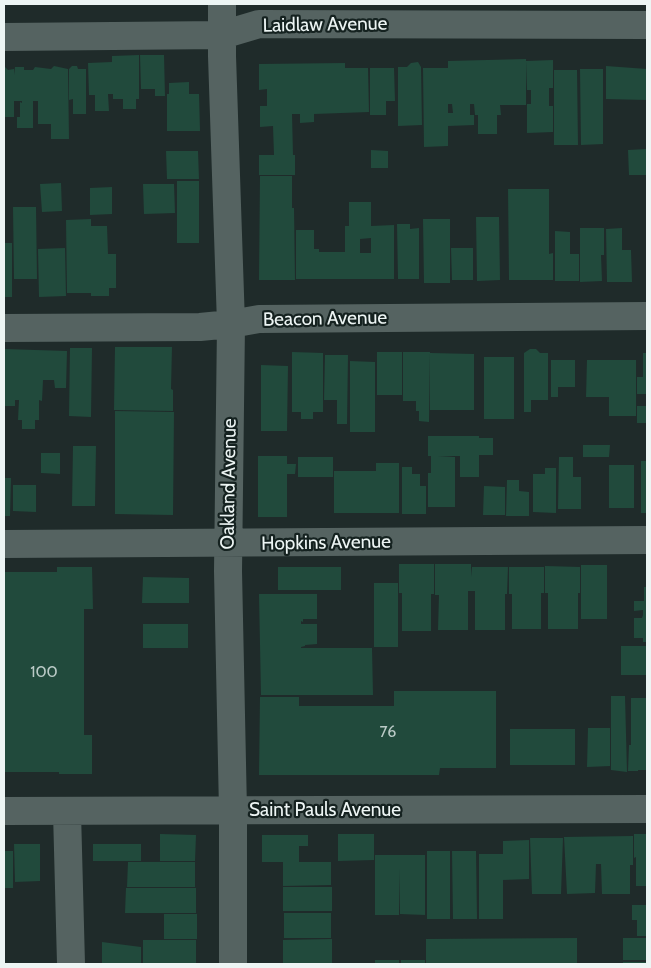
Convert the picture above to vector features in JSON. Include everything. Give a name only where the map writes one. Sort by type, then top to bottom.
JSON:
[{"type":"street","name":"Oakland Avenue","points":[[222,4],[231,324],[229,544],[233,964]]},
{"type":"street","name":"Laidlaw Avenue","points":[[4,37],[222,35],[259,24],[647,25]]},
{"type":"street","name":"Beacon Avenue","points":[[4,328],[200,327],[259,319],[647,316]]},
{"type":"street","name":"Hopkins Avenue","points":[[4,544],[647,540]]},
{"type":"street","name":"Saint Pauls Avenue","points":[[4,811],[647,809]]},
{"type":"street","points":[[67,812],[72,964]]},
{"type":"building","points":[[139,55],[139,99],[136,99],[136,109],[123,109],[123,99],[113,99],[113,94],[108,94],[109,111],[95,111],[95,95],[89,95],[88,63],[112,62],[112,56]]},
{"type":"building","points":[[140,55],[164,55],[165,96],[155,96],[155,89],[141,89]]},
{"type":"building","points":[[526,59],[526,105],[500,105],[501,115],[497,115],[497,134],[478,134],[478,115],[475,115],[474,104],[470,104],[470,115],[474,115],[474,125],[448,126],[448,146],[424,147],[423,68],[448,68],[448,61]],"holes":[[[448,104],[452,104],[453,113],[448,113]]]},
{"type":"building","points":[[553,60],[553,88],[549,88],[549,106],[553,106],[553,132],[527,133],[527,104],[531,104],[531,90],[527,90],[526,61]]},
{"type":"building","points":[[418,62],[421,67],[422,125],[398,126],[398,67],[407,67],[411,63]]},
{"type":"building","points":[[345,63],[345,68],[368,68],[369,112],[314,114],[314,122],[300,123],[300,114],[292,114],[295,175],[259,175],[259,155],[274,155],[273,126],[260,127],[260,106],[267,106],[267,89],[259,90],[259,64]]},
{"type":"building","points":[[4,66],[8,70],[14,69],[14,75],[15,67],[24,67],[24,70],[33,70],[35,67],[51,69],[54,66],[68,69],[69,139],[51,139],[51,124],[38,124],[38,101],[33,101],[33,128],[17,128],[17,117],[20,117],[20,102],[22,103],[22,101],[14,101],[14,117],[4,117]]},
{"type":"building","points":[[72,66],[77,66],[78,69],[86,69],[86,114],[73,114],[73,99],[69,100],[69,69]]},
{"type":"building","points":[[606,66],[647,69],[647,100],[606,99]]},
{"type":"building","points":[[370,68],[394,68],[395,101],[386,101],[386,115],[370,115]]},
{"type":"building","points":[[580,69],[603,69],[603,144],[581,145]]},
{"type":"building","points":[[554,70],[577,70],[578,145],[554,145]]},
{"type":"building","points":[[189,82],[189,94],[199,94],[200,131],[167,131],[167,94],[169,94],[169,83]]},
{"type":"building","points":[[647,149],[647,175],[629,175],[628,150]]},
{"type":"building","points":[[371,150],[388,151],[388,168],[371,168]]},
{"type":"building","points":[[166,151],[198,151],[199,179],[167,179]]},
{"type":"building","points":[[260,176],[292,176],[295,280],[259,280]]},
{"type":"building","points":[[177,181],[199,181],[199,243],[177,243]]},
{"type":"building","points":[[61,183],[62,211],[42,212],[40,184]]},
{"type":"building","points":[[143,184],[174,184],[175,213],[144,214]]},
{"type":"building","points":[[112,187],[112,214],[90,215],[90,188]]},
{"type":"building","points":[[508,189],[549,189],[549,254],[553,253],[553,280],[509,280]]},
{"type":"building","points":[[349,202],[371,202],[371,226],[394,225],[394,279],[296,279],[296,230],[314,230],[314,249],[319,249],[319,252],[345,252],[345,226],[349,226]],"holes":[[[371,238],[371,253],[360,253],[360,239]]]},
{"type":"building","points":[[13,207],[36,207],[37,279],[14,279]]},
{"type":"building","points":[[476,217],[499,217],[500,280],[477,281]]},
{"type":"building","points":[[91,219],[91,226],[107,226],[108,254],[116,254],[116,288],[109,288],[109,296],[91,296],[91,293],[67,293],[66,220]]},
{"type":"building","points":[[423,219],[450,219],[450,283],[424,283]]},
{"type":"building","points":[[397,224],[410,224],[410,229],[419,228],[419,279],[398,279]]},
{"type":"building","points":[[580,228],[604,228],[604,255],[601,255],[602,281],[580,282]]},
{"type":"building","points":[[622,228],[622,250],[631,250],[632,282],[607,282],[606,229]]},
{"type":"building","points":[[555,231],[570,232],[570,254],[579,254],[579,281],[555,281]]},
{"type":"building","points":[[4,243],[12,243],[12,297],[4,297]]},
{"type":"building","points":[[65,248],[66,296],[39,297],[38,249]]},
{"type":"building","points":[[451,248],[473,248],[473,280],[452,280]]},
{"type":"building","points":[[115,347],[172,347],[171,389],[173,390],[173,411],[114,410]]},
{"type":"building","points":[[70,348],[92,348],[91,417],[69,416]]},
{"type":"building","points":[[4,349],[67,351],[66,388],[55,388],[54,380],[43,380],[42,401],[39,400],[39,420],[35,420],[35,429],[22,429],[22,420],[18,420],[19,400],[15,400],[15,406],[4,406]]},
{"type":"building","points":[[530,349],[536,349],[540,353],[548,353],[548,400],[531,400],[531,412],[524,412],[524,353]]},
{"type":"building","points":[[292,352],[323,353],[323,412],[313,412],[313,419],[301,419],[301,412],[292,412]]},
{"type":"building","points":[[377,352],[402,352],[402,395],[377,395]]},
{"type":"building","points":[[403,352],[430,352],[429,422],[419,421],[416,401],[403,401]]},
{"type":"building","points":[[430,353],[474,354],[474,410],[430,410]]},
{"type":"building","points":[[643,353],[647,353],[647,394],[637,394],[637,377],[643,377]]},
{"type":"building","points":[[325,355],[348,355],[347,424],[337,424],[337,400],[324,400]]},
{"type":"building","points":[[484,357],[514,357],[514,419],[484,419]]},
{"type":"building","points":[[551,360],[575,360],[575,387],[558,387],[558,397],[551,397]]},
{"type":"building","points":[[587,360],[636,360],[636,416],[609,416],[609,397],[586,397]]},
{"type":"building","points":[[350,361],[375,362],[375,432],[350,432]]},
{"type":"building","points":[[261,365],[288,366],[287,431],[261,431]]},
{"type":"building","points":[[637,406],[647,406],[647,423],[637,423]]},
{"type":"building","points":[[115,411],[174,412],[173,515],[115,514]]},
{"type":"building","points":[[428,436],[479,436],[479,438],[493,438],[493,455],[479,455],[479,477],[460,477],[460,456],[438,456],[455,457],[455,507],[428,507],[428,473],[431,473],[431,456],[428,456]]},
{"type":"building","points":[[583,445],[610,445],[609,457],[583,457]]},
{"type":"building","points":[[73,446],[96,446],[95,506],[72,506]]},
{"type":"building","points":[[41,453],[60,453],[60,474],[41,473]]},
{"type":"building","points":[[258,456],[287,456],[287,464],[296,464],[295,474],[287,474],[287,517],[258,517]]},
{"type":"building","points":[[298,457],[333,457],[333,477],[298,477]]},
{"type":"building","points":[[559,457],[573,457],[573,477],[581,477],[581,509],[558,509]]},
{"type":"building","points":[[641,461],[647,461],[647,513],[641,513]]},
{"type":"building","points":[[376,463],[399,463],[399,513],[334,513],[334,471],[376,471]]},
{"type":"building","points":[[609,465],[634,465],[634,508],[609,508]]},
{"type":"building","points":[[402,467],[412,467],[412,474],[420,474],[420,486],[426,486],[426,514],[402,514]]},
{"type":"building","points":[[545,468],[556,468],[556,513],[533,512],[533,474],[545,474]]},
{"type":"building","points":[[4,478],[11,478],[10,516],[4,516]]},
{"type":"building","points":[[507,480],[519,480],[519,491],[529,492],[529,516],[506,516]]},
{"type":"building","points":[[13,485],[36,485],[36,512],[13,511]]},
{"type":"building","points":[[484,486],[505,487],[505,515],[483,515]]},
{"type":"building","points":[[399,564],[434,564],[434,594],[431,594],[431,631],[402,631],[402,593],[399,593]]},
{"type":"building","points":[[435,564],[471,564],[471,577],[472,567],[508,567],[507,594],[505,594],[505,630],[475,630],[475,591],[468,591],[468,630],[438,630],[439,595],[435,595]]},
{"type":"building","points":[[581,565],[607,565],[607,619],[581,619]]},
{"type":"building","points":[[545,566],[580,567],[578,629],[548,629],[548,593],[545,593]]},
{"type":"building","points":[[57,567],[92,567],[93,609],[84,609],[84,735],[92,735],[92,774],[4,772],[4,572],[57,572]]},
{"type":"building","points":[[278,567],[341,567],[341,590],[278,590]]},
{"type":"building","points":[[509,567],[544,567],[544,593],[541,593],[541,629],[512,629],[512,594],[509,594]]},
{"type":"building","points":[[143,577],[189,578],[189,603],[142,603]]},
{"type":"building","points":[[374,583],[398,583],[398,647],[374,647]]},
{"type":"building","points":[[644,587],[647,587],[647,642],[643,642],[643,638],[634,638],[634,618],[642,618],[643,610],[634,611],[634,601],[644,601]]},
{"type":"building","points":[[259,594],[317,594],[317,619],[303,619],[301,624],[317,624],[317,644],[305,645],[301,648],[372,648],[373,695],[261,695]]},
{"type":"building","points":[[143,624],[188,624],[188,648],[143,648]]},
{"type":"building","points":[[621,646],[647,646],[647,675],[621,675]]},
{"type":"building","points":[[394,691],[496,691],[496,768],[440,768],[439,775],[259,775],[260,697],[299,697],[299,706],[394,706]]},
{"type":"building","points":[[611,696],[625,696],[627,772],[611,770]]},
{"type":"building","points":[[631,698],[647,698],[647,770],[628,771],[629,745],[631,745]]},
{"type":"building","points":[[588,728],[610,728],[610,766],[587,767]]},
{"type":"building","points":[[510,729],[575,729],[575,765],[510,765]]},
{"type":"building","points":[[160,834],[196,835],[195,861],[160,861]]},
{"type":"building","points":[[338,834],[374,834],[374,860],[338,861]]},
{"type":"building","points":[[634,834],[647,834],[647,886],[636,886]]},
{"type":"building","points":[[262,835],[308,835],[308,846],[299,846],[299,862],[331,862],[331,885],[283,886],[283,862],[262,862]]},
{"type":"building","points":[[633,836],[630,894],[602,894],[601,864],[596,864],[595,893],[567,894],[564,837]]},
{"type":"building","points":[[530,838],[563,838],[561,894],[532,894]]},
{"type":"building","points":[[529,840],[529,879],[503,880],[503,919],[479,919],[479,854],[503,854],[503,841]]},
{"type":"building","points":[[14,844],[40,844],[40,881],[15,882]]},
{"type":"building","points":[[93,844],[141,844],[141,861],[93,861]]},
{"type":"building","points":[[4,851],[13,851],[13,888],[4,888]]},
{"type":"building","points":[[427,851],[450,851],[450,919],[427,919]]},
{"type":"building","points":[[452,851],[476,851],[477,919],[453,919]]},
{"type":"building","points":[[375,855],[425,855],[425,915],[400,914],[399,869],[399,915],[375,915]]},
{"type":"building","points":[[128,862],[195,862],[195,887],[127,887]]},
{"type":"building","points":[[283,887],[332,887],[332,911],[283,911]]},
{"type":"building","points":[[126,888],[196,888],[196,913],[125,913]]},
{"type":"building","points":[[632,905],[647,905],[647,936],[637,936],[637,920],[632,920]]},
{"type":"building","points":[[284,913],[331,913],[331,938],[284,938]]},
{"type":"building","points":[[164,914],[197,914],[197,939],[164,939]]},
{"type":"building","points":[[577,938],[577,964],[426,964],[426,939]]},
{"type":"building","points":[[623,938],[647,938],[647,960],[623,960]]},
{"type":"building","points":[[332,939],[332,964],[283,964],[283,940]]},
{"type":"building","points":[[143,940],[196,940],[196,964],[143,964]]},
{"type":"building","points":[[102,942],[141,947],[141,964],[102,964]]},
{"type":"building","points":[[375,960],[399,960],[399,964],[375,964]]},
{"type":"building","points":[[401,960],[425,960],[425,964],[401,964]]},
{"type":"building","points":[[623,962],[647,962],[647,964],[623,964]]}]
